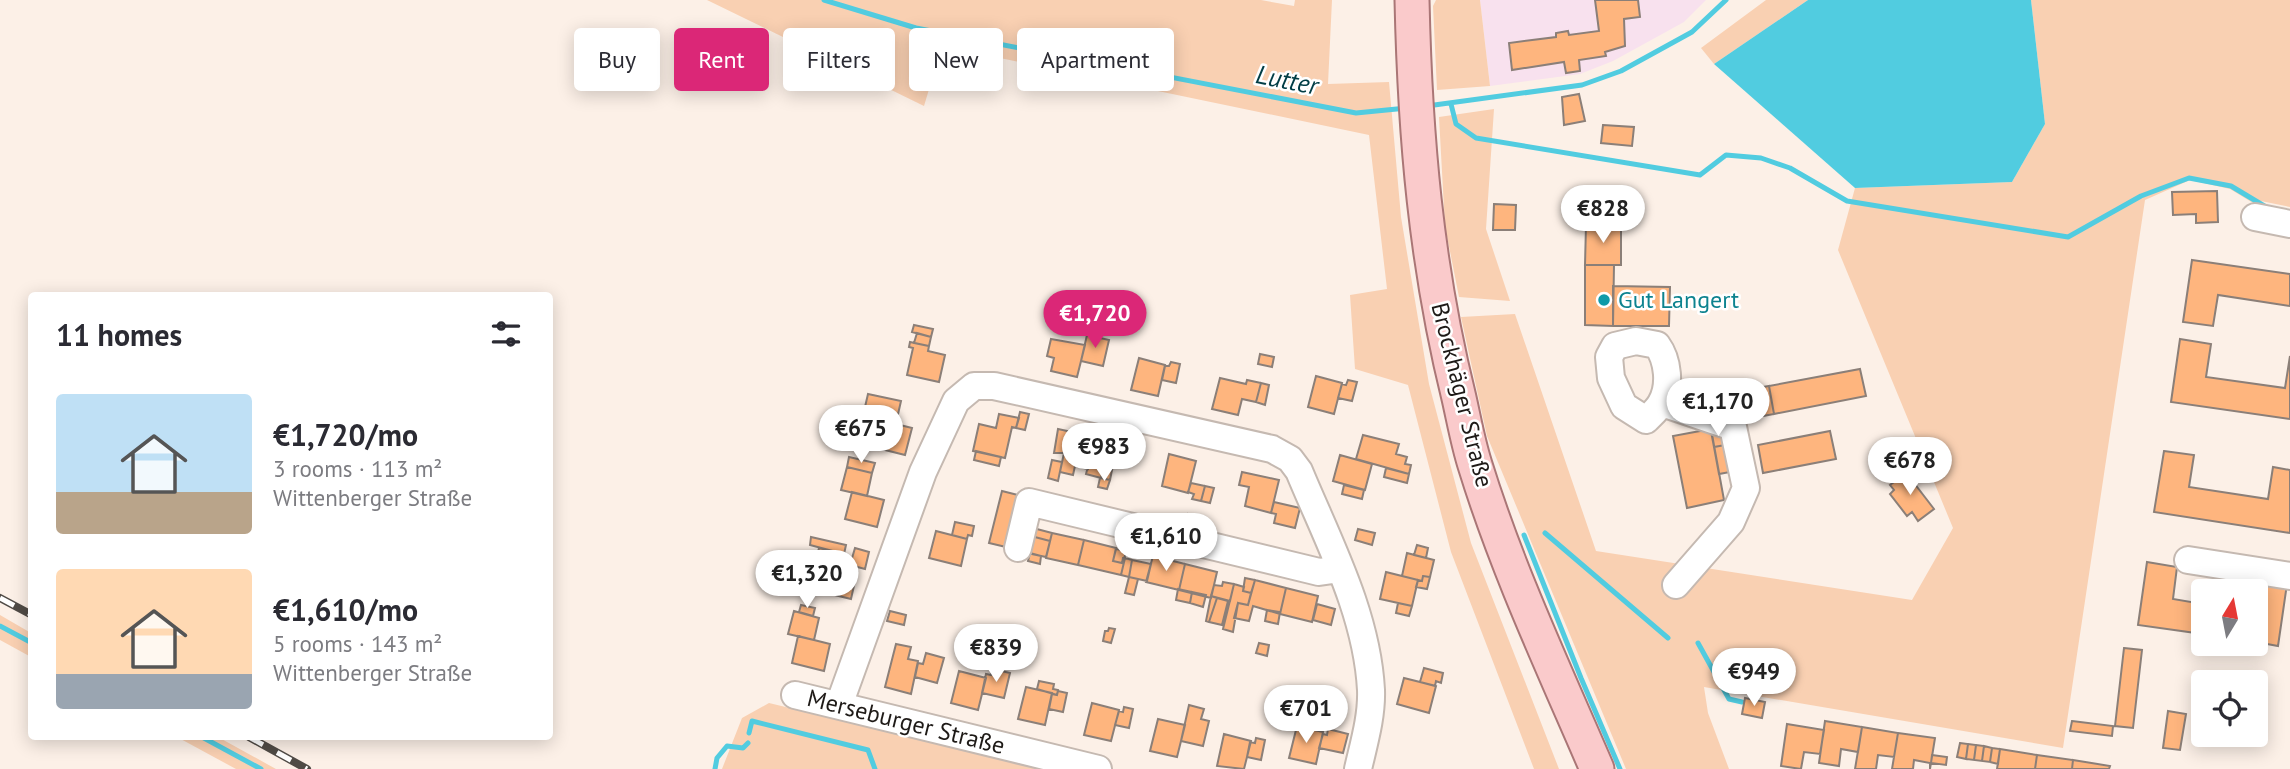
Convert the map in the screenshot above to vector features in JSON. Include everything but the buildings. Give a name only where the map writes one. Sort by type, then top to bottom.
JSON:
[{"type":"main road","name":"Brockhäger Straße","points":[[1412,0],[1418,153],[1439,309],[1475,464],[1519,587],[1597,769]]},
{"type":"street","points":[[2255,217],[2290,224]]},
{"type":"street","points":[[839,705],[923,472],[956,401],[974,386],[994,386],[1272,449],[1290,459],[1299,471],[1355,605],[1366,652],[1371,692],[1367,729],[1358,769]]},
{"type":"street","points":[[1662,403],[1733,427],[1746,488],[1731,522],[1676,585]]},
{"type":"street","points":[[1018,548],[1029,502],[1319,572],[1340,569]]},
{"type":"street","points":[[2188,560],[2290,576]]},
{"type":"street","name":"Merseburger Straße","points":[[795,695],[1098,769]]},
{"type":"shaded area","points":[[707,0],[1261,0],[1294,6],[1295,0],[1332,0],[1328,84],[1389,82],[1401,217],[1429,384],[1471,543],[1559,769],[1534,769],[1451,552],[1408,385],[1355,369],[1350,295],[1387,289],[1369,135],[1158,91],[1174,91],[1174,28],[1017,28],[1017,62],[1003,59],[1003,28],[909,28],[909,91],[928,91],[924,106],[893,91],[895,28],[783,28],[783,37]]},
{"type":"shaded area","points":[[1436,0],[1480,0],[1490,86],[1437,90],[1433,6]]},
{"type":"shaded area","points":[[1480,0],[1706,0],[1684,22],[1613,61],[1580,74],[1490,86]]},
{"type":"shaded area","points":[[1766,0],[1808,0],[1714,64],[1701,48]]},
{"type":"shaded area","points":[[2031,0],[2290,0],[2290,207],[2261,201],[2258,206],[2230,189],[2190,180],[2145,200],[2063,748],[1704,687],[1708,713],[1729,769],[1626,769],[1487,436],[1461,317],[1515,314],[1596,551],[1912,600],[1953,528],[1838,250],[1855,188],[2012,182],[2045,124]]},
{"type":"shaded area","points":[[1494,109],[1486,229],[1510,301],[1459,297],[1445,226],[1439,117]]},
{"type":"shaded area","points":[[0,615],[28,631],[28,655],[0,640]]},
{"type":"shaded area","points":[[769,703],[1042,769],[722,769],[742,718]]},
{"type":"shaded area","points":[[183,740],[223,740],[276,769],[236,769]]},
{"type":"water","points":[[1808,0],[2031,0],[2045,124],[2012,182],[1855,188],[1714,64]]},
{"type":"waterway","name":"Lutter","points":[[824,0],[916,28],[1356,113],[1407,108]]},
{"type":"waterway","name":"Lutter","points":[[1427,106],[1582,85],[1621,71],[1692,32],[1726,0]]},
{"type":"waterway","points":[[1451,104],[1456,124],[1476,138],[1700,175],[1726,155],[1761,158],[1790,168],[1847,201],[2068,237],[2141,196],[2189,178],[2231,186],[2266,207]]},
{"type":"waterway","points":[[1545,533],[1668,638]]},
{"type":"waterway","points":[[1524,535],[1620,769]]},
{"type":"waterway","points":[[0,626],[28,641]]},
{"type":"waterway","points":[[1698,643],[1729,699],[1742,702]]},
{"type":"waterway","points":[[749,733],[752,721],[868,750],[875,769]]},
{"type":"waterway","points":[[208,740],[261,769]]},
{"type":"waterway","points":[[715,769],[717,758],[727,746],[743,748],[748,743]]},
{"type":"railway","points":[[0,598],[28,613]]},
{"type":"railway","points":[[254,740],[307,769]]},
{"type":"place","name":"Gut Langert","points":[[1604,300]]}]
